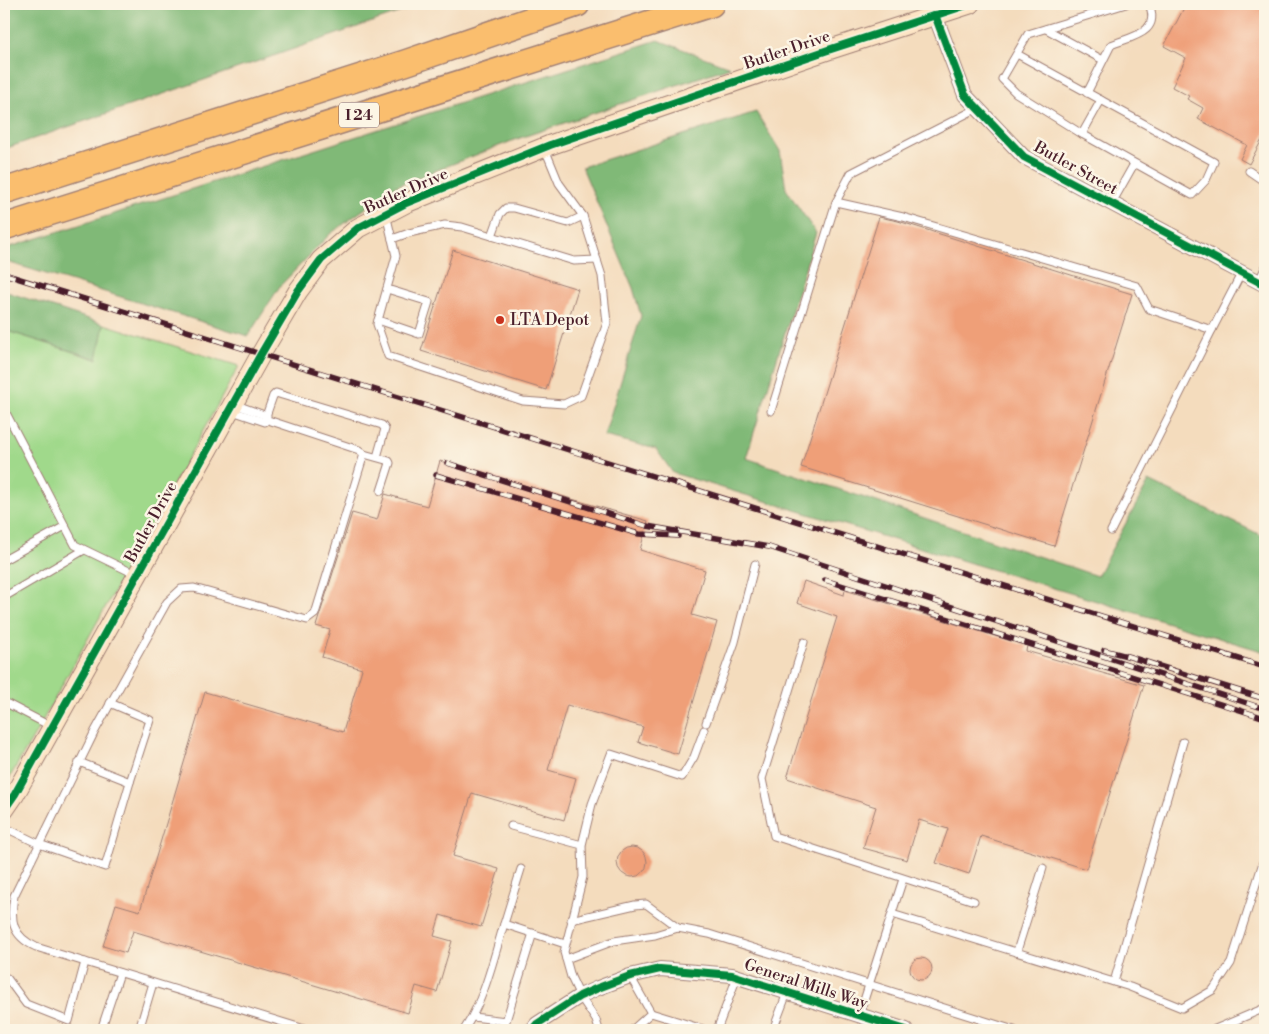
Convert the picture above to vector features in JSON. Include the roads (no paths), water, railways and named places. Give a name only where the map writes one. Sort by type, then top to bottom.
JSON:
[{"type":"highway","name":"I 24","points":[[4,191],[405,63],[577,4]]},
{"type":"highway","name":"I 24","points":[[6,227],[711,4]]},
{"type":"street","name":"Butler Drive","points":[[4,810],[15,794],[231,407],[298,291],[321,260],[358,228],[406,203],[545,148],[828,50],[970,4]]},
{"type":"street","name":"Butler Street","points":[[935,15],[965,95],[1024,157],[1262,283]]},
{"type":"street","name":"General Mills Way","points":[[532,1030],[536,1024],[580,996],[630,976],[660,969],[737,977],[901,1030]]},
{"type":"lane","points":[[1017,54],[1214,162],[1206,180],[1192,195],[1082,134],[1016,93],[1002,79],[1028,34],[1126,4]]},
{"type":"lane","points":[[1087,93],[1111,45],[1144,32],[1153,21],[1150,4]]},
{"type":"lane","points":[[1046,28],[1103,60]]},
{"type":"lane","points":[[1082,134],[1101,100]]},
{"type":"lane","points":[[771,411],[836,202],[851,173],[978,108]]},
{"type":"lane","points":[[386,213],[396,256],[377,324],[388,356],[523,401],[564,404],[581,396],[607,323],[602,276],[583,216],[559,183],[545,148]]},
{"type":"lane","points":[[1112,204],[1134,164]]},
{"type":"lane","points":[[1249,171],[1265,182]]},
{"type":"lane","points":[[836,202],[904,217],[1137,286],[1149,309],[1212,330]]},
{"type":"lane","points":[[492,236],[500,214],[506,208],[514,208],[568,223],[583,216]]},
{"type":"lane","points":[[392,239],[408,233],[445,225],[462,227],[574,261],[597,260]]},
{"type":"lane","points":[[1262,283],[1265,268]]},
{"type":"lane","points":[[1111,531],[1242,272]]},
{"type":"lane","points":[[378,320],[419,334],[429,302],[387,289]]},
{"type":"lane","points":[[266,419],[273,396],[276,393],[382,425],[385,429],[377,457]]},
{"type":"lane","points":[[231,407],[389,461],[381,491]]},
{"type":"lane","points":[[4,409],[74,545],[137,575]]},
{"type":"lane","points":[[308,1030],[25,942],[14,929],[11,914],[14,896],[79,762],[167,602],[181,590],[194,588],[307,620],[315,614],[364,454]]},
{"type":"lane","points":[[4,560],[65,526]]},
{"type":"lane","points":[[4,597],[84,550]]},
{"type":"lane","points":[[599,1030],[596,1020],[580,996],[571,977],[564,952],[583,877],[582,845],[592,804],[611,754],[682,777],[694,757],[735,642],[755,564]]},
{"type":"lane","points":[[804,642],[762,780],[774,836],[974,901]]},
{"type":"lane","points":[[4,702],[52,728]]},
{"type":"lane","points":[[4,827],[39,844],[105,866],[150,720],[110,703]]},
{"type":"lane","points":[[1114,982],[1183,742]]},
{"type":"lane","points":[[79,762],[130,782]]},
{"type":"lane","points":[[511,826],[582,845]]},
{"type":"lane","points":[[892,914],[1114,982],[1182,1008],[1213,990],[1231,963],[1265,856]]},
{"type":"lane","points":[[1017,952],[1043,868]]},
{"type":"lane","points":[[464,1030],[473,1017],[482,994],[521,869]]},
{"type":"lane","points":[[859,1016],[903,879]]},
{"type":"lane","points":[[571,920],[646,904],[678,928]]},
{"type":"lane","points":[[504,924],[566,944]]},
{"type":"lane","points":[[566,959],[614,941],[678,928],[709,934],[869,986],[1014,1030]]},
{"type":"lane","points":[[473,1017],[506,1021],[533,933]]},
{"type":"lane","points":[[7,978],[26,1004],[69,1021],[85,962]]},
{"type":"lane","points":[[101,1030],[120,972]]},
{"type":"lane","points":[[630,976],[651,1013],[706,1030]]},
{"type":"lane","points":[[717,1030],[737,977]]},
{"type":"lane","points":[[139,1030],[153,983]]},
{"type":"lane","points":[[773,1030],[787,993]]},
{"type":"lane","points":[[1213,1030],[1265,1008]]},
{"type":"lane","points":[[632,1030],[651,1013]]},
{"type":"railway","points":[[4,274],[1265,667]]},
{"type":"railway","points":[[447,463],[647,526],[769,547],[1265,709]]},
{"type":"railway","points":[[436,475],[639,534],[678,536]]},
{"type":"railway","points":[[825,580],[1265,718]]},
{"type":"railway","points":[[1104,650],[1265,699]]},
{"type":"place","name":"LTA Depot","points":[[500,320]]}]
